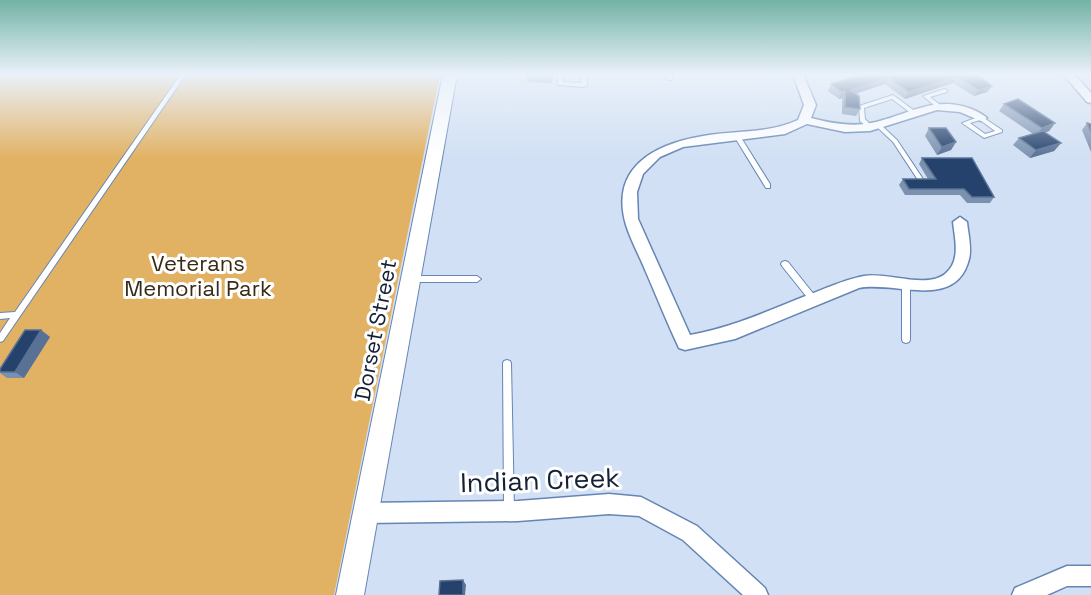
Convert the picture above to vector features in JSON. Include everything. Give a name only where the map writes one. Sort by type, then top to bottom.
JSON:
[{"type":"street","name":"Dorset Street","points":[[350,595],[444,102]]},
{"type":"street","points":[[810,102],[809,112],[805,120],[786,131],[689,140],[662,150],[646,161],[632,186],[629,207],[633,226],[685,344],[729,334],[813,299],[867,281],[936,285],[955,272],[962,258],[960,222]]},
{"type":"street","points":[[805,120],[846,129],[874,126],[937,105],[958,106],[981,118]]},
{"type":"street","name":"Indian Creek","points":[[365,513],[509,512],[594,504],[641,507],[690,533],[758,595]]},
{"type":"street","points":[[1022,595],[1067,576],[1091,576]]},
{"type":"lane","points":[[0,339],[165,102]]},
{"type":"lane","points":[[878,102],[861,107],[862,120],[895,141],[920,179]]},
{"type":"lane","points":[[900,102],[914,112]]},
{"type":"lane","points":[[933,102],[937,105]]},
{"type":"lane","points":[[981,118],[1000,131],[984,136],[965,123],[981,118]]},
{"type":"lane","points":[[737,136],[768,186]]},
{"type":"lane","points":[[784,264],[813,299]]},
{"type":"lane","points":[[409,279],[477,279]]},
{"type":"lane","points":[[906,285],[906,340]]},
{"type":"lane","points":[[0,316],[16,315]]},
{"type":"lane","points":[[507,363],[509,512]]},
{"type":"green space","name":"Veterans Memorial Park","points":[[0,102],[434,102],[334,595],[0,595]]},
{"type":"building","points":[[845,102],[859,102],[860,109],[845,107]]},
{"type":"building","points":[[1022,102],[1055,123],[1042,128],[1004,104]]},
{"type":"building","points":[[929,128],[946,128],[956,142],[942,147]]},
{"type":"building","points":[[1043,131],[1061,143],[1036,150],[1019,138]]},
{"type":"building","points":[[922,158],[972,158],[994,197],[972,197],[964,189],[909,189],[903,179],[936,179]]},
{"type":"building","points":[[25,330],[41,330],[15,372],[0,372],[0,369]]},
{"type":"building","points":[[463,580],[463,595],[439,595],[440,581]]}]
